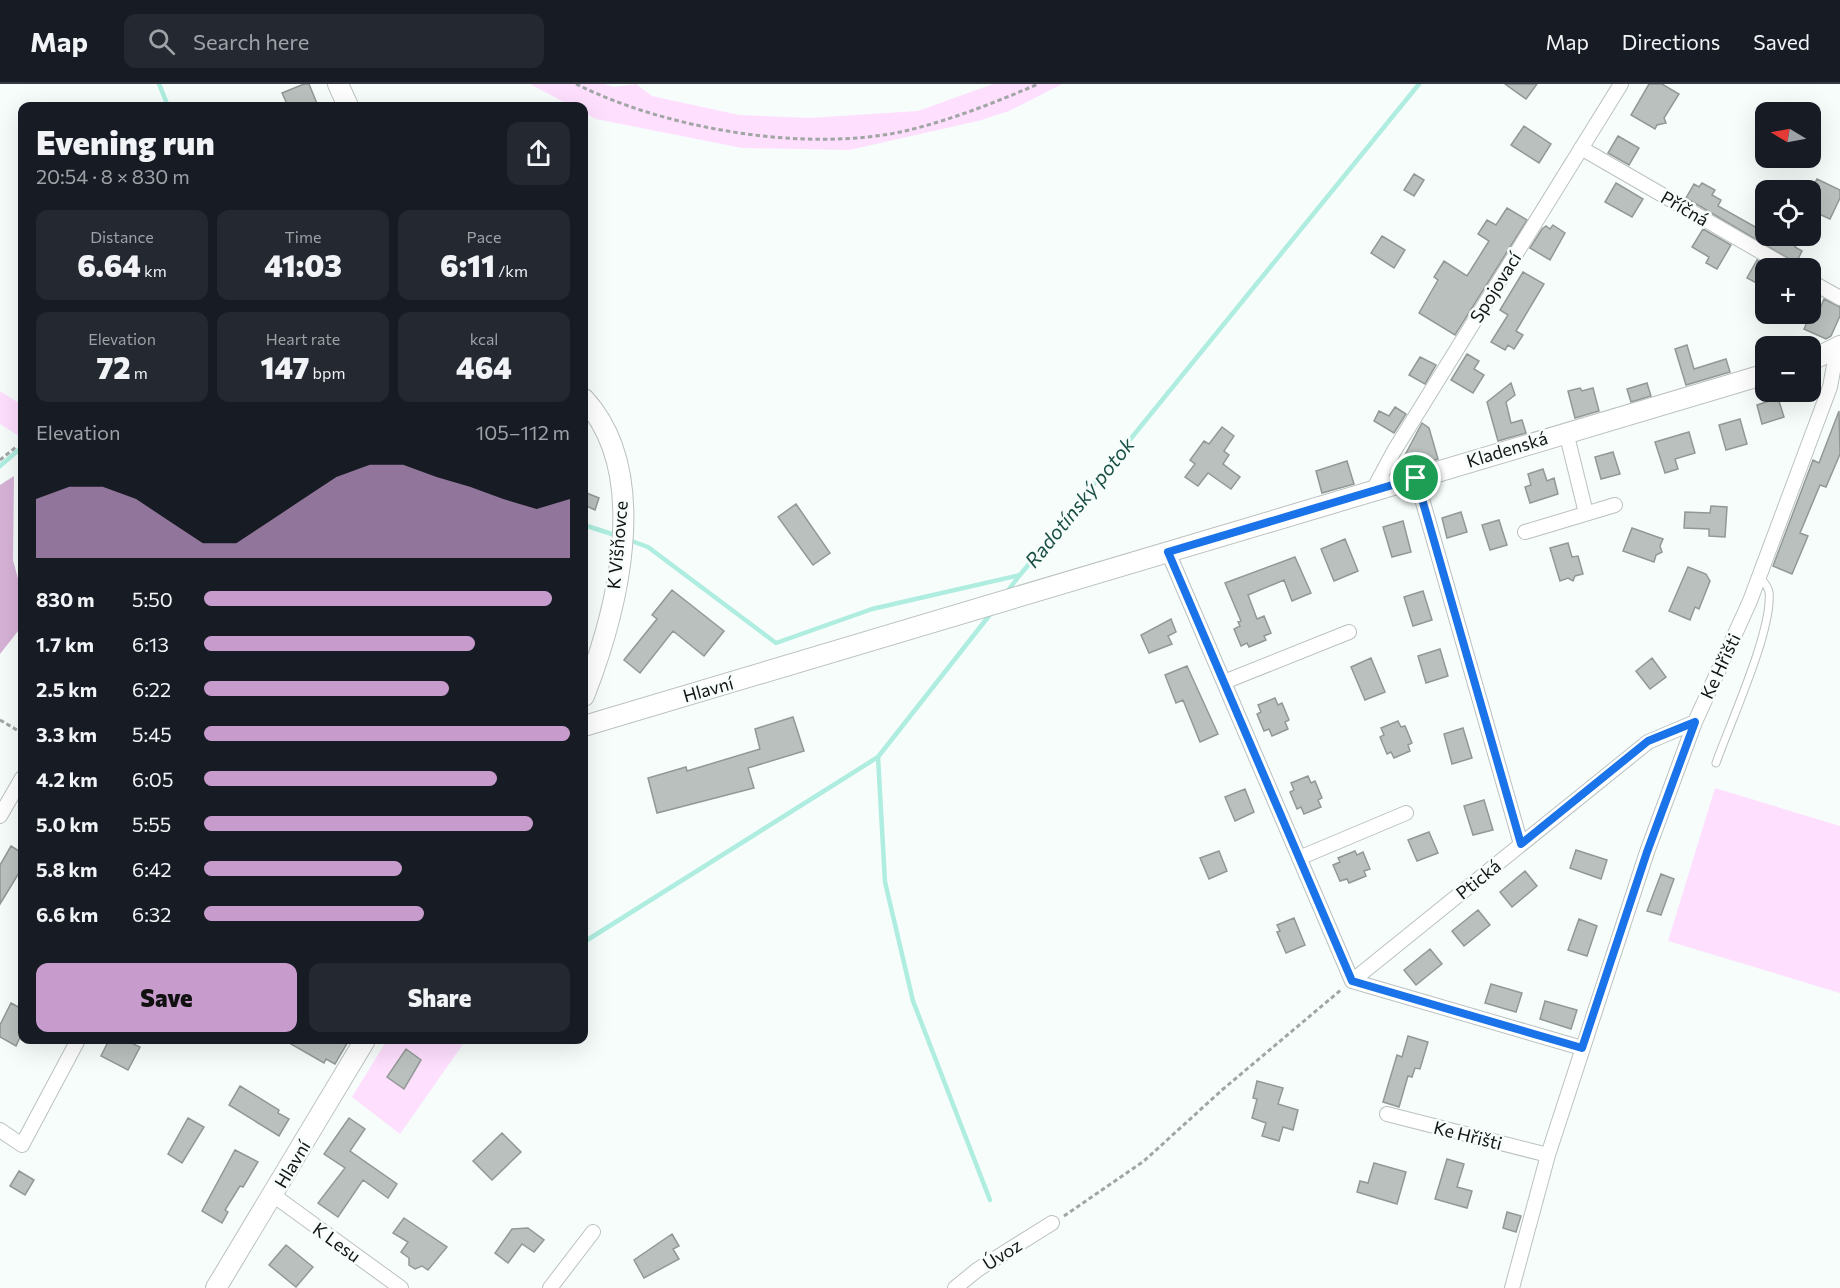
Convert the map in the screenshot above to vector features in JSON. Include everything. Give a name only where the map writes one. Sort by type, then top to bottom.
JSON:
[{"type":"main road","points":[[338,84],[346,102]]},
{"type":"main road","points":[[1821,356],[1839,349]]},
{"type":"main road","name":"Kladenská","points":[[1104,569],[1372,492],[1755,377]]},
{"type":"main road","name":"K Višňovce","points":[[588,404],[613,448],[619,472],[623,516],[620,558],[606,633],[588,685]]},
{"type":"main road","name":"Hlavní","points":[[588,725],[1037,592],[1104,569]]},
{"type":"main road","name":"Hlavní","points":[[216,1288],[363,1044]]},
{"type":"street","name":"Spojovací","points":[[1372,492],[1401,441],[1621,84]]},
{"type":"street","name":"Příčná","points":[[1581,148],[1772,258]]},
{"type":"street","points":[[1821,287],[1840,298]]},
{"type":"street","name":"Ke Hřišti","points":[[1512,1288],[1548,1155],[1647,852],[1695,722],[1760,576],[1830,387],[1839,349]]},
{"type":"street","name":"Kladenská","points":[[1566,432],[1586,513]]},
{"type":"street","points":[[1416,478],[1521,844]]},
{"type":"street","points":[[1525,532],[1615,505]]},
{"type":"street","points":[[1168,552],[1352,981],[1582,1048]]},
{"type":"street","points":[[1224,682],[1349,632]]},
{"type":"street","name":"Ptická","points":[[1352,981],[1648,741],[1695,722]]},
{"type":"street","points":[[0,816],[18,785]]},
{"type":"street","points":[[1299,858],[1406,813]]},
{"type":"street","points":[[0,1130],[22,1145],[76,1044]]},
{"type":"street","name":"Ke Hřišti","points":[[1387,1114],[1548,1155]]},
{"type":"street","name":"K Lesu","points":[[273,1195],[401,1288]]},
{"type":"street","name":"Úvoz","points":[[955,1288],[976,1270],[1052,1223]]},
{"type":"street","points":[[550,1288],[593,1232]]},
{"type":"lane","points":[[1716,763],[1757,653],[1767,615],[1769,590],[1760,576]]},
{"type":"path","points":[[576,84],[628,107],[685,123],[741,133],[801,138],[864,136],[903,131],[978,111],[1038,84]]},
{"type":"path","points":[[0,460],[16,447]]},
{"type":"path","points":[[0,720],[18,731]]},
{"type":"path","points":[[1052,1223],[1086,1203],[1144,1161],[1222,1090],[1352,981]]},
{"type":"shaded area","points":[[530,84],[604,84],[614,87],[636,84],[652,96],[739,115],[809,118],[918,111],[993,84],[1062,84],[1009,111],[978,121],[849,150],[742,148],[596,119],[588,115],[588,102],[564,102]]},
{"type":"shaded area","points":[[0,391],[18,402],[18,435],[0,424]]},
{"type":"shaded area","points":[[14,476],[13,560],[18,579],[18,631],[0,654],[0,485]]},
{"type":"shaded area","points":[[1715,788],[1840,826],[1840,993],[1668,941]]},
{"type":"shaded area","points":[[385,1044],[463,1044],[400,1134],[352,1097]]},
{"type":"building","points":[[309,84],[316,102],[286,102],[282,93]]},
{"type":"building","points":[[1505,84],[1537,84],[1526,99]]},
{"type":"building","points":[[1649,84],[1662,84],[1679,94],[1664,118],[1666,123],[1657,125],[1655,129],[1631,115]]},
{"type":"building","points":[[1524,126],[1551,144],[1539,163],[1511,145]]},
{"type":"building","points":[[1618,136],[1639,148],[1629,165],[1608,153]]},
{"type":"building","points":[[1414,174],[1424,180],[1414,196],[1404,190]]},
{"type":"building","points":[[1821,181],[1840,190],[1840,198],[1830,219],[1821,215]]},
{"type":"building","points":[[1616,183],[1643,199],[1632,217],[1605,202]]},
{"type":"building","points":[[1702,183],[1715,190],[1712,195],[1721,200],[1718,206],[1755,227],[1755,239],[1686,198],[1694,184],[1699,187]]},
{"type":"building","points":[[1507,208],[1527,220],[1455,335],[1419,313],[1438,280],[1434,277],[1444,261],[1467,276],[1489,241],[1478,234],[1487,220],[1496,225]]},
{"type":"building","points":[[1553,225],[1565,233],[1550,260],[1530,248],[1542,229],[1546,226],[1550,229]]},
{"type":"building","points":[[1703,229],[1731,245],[1717,269],[1706,263],[1709,257],[1692,247]]},
{"type":"building","points":[[1382,236],[1405,250],[1394,268],[1371,253]]},
{"type":"building","points":[[1767,246],[1796,246],[1802,251],[1798,258],[1788,258]]},
{"type":"building","points":[[1755,264],[1755,282],[1747,278]]},
{"type":"building","points":[[1523,272],[1544,284],[1516,331],[1523,335],[1514,349],[1508,345],[1505,350],[1491,342],[1508,315],[1500,310]]},
{"type":"building","points":[[1824,299],[1840,307],[1840,316],[1831,336],[1826,339],[1804,329],[1806,324],[1821,324],[1821,306]]},
{"type":"building","points":[[1687,345],[1694,369],[1726,359],[1730,372],[1686,385],[1675,349]]},
{"type":"building","points":[[1467,354],[1479,361],[1474,369],[1484,375],[1473,393],[1451,380]]},
{"type":"building","points":[[1420,357],[1436,365],[1425,384],[1409,375]]},
{"type":"building","points":[[1511,383],[1515,395],[1506,402],[1511,423],[1522,420],[1526,433],[1498,441],[1487,402]]},
{"type":"building","points":[[1647,383],[1651,396],[1631,402],[1627,389]]},
{"type":"building","points":[[1580,388],[1582,391],[1593,388],[1599,411],[1575,418],[1568,391]]},
{"type":"building","points":[[1779,402],[1784,417],[1762,424],[1757,405]]},
{"type":"building","points":[[1395,407],[1406,414],[1394,433],[1374,421],[1379,411],[1389,416]]},
{"type":"building","points":[[1839,411],[1840,454],[1826,487],[1820,485],[1800,533],[1808,536],[1792,574],[1773,566],[1813,460],[1819,463]]},
{"type":"building","points":[[1740,419],[1747,444],[1726,450],[1719,425]]},
{"type":"building","points":[[1422,423],[1429,428],[1438,459],[1409,468],[1405,455]]},
{"type":"building","points":[[1222,427],[1234,436],[1224,451],[1229,455],[1223,464],[1240,477],[1231,489],[1208,473],[1198,486],[1185,477],[1195,464],[1190,460],[1204,441],[1209,444]]},
{"type":"building","points":[[1689,432],[1695,453],[1675,459],[1678,469],[1665,473],[1655,442]]},
{"type":"building","points":[[1613,452],[1620,474],[1601,479],[1595,457]]},
{"type":"building","points":[[1347,461],[1354,484],[1322,493],[1316,471]]},
{"type":"building","points":[[1543,469],[1547,481],[1554,478],[1558,494],[1530,503],[1525,487],[1531,485],[1528,474]]},
{"type":"building","points":[[588,494],[599,498],[595,510],[588,507]]},
{"type":"building","points":[[796,504],[830,553],[813,565],[778,517]]},
{"type":"building","points":[[1711,506],[1727,507],[1725,537],[1709,536],[1709,529],[1684,528],[1685,512],[1710,513]]},
{"type":"building","points":[[1461,512],[1467,532],[1447,538],[1442,518]]},
{"type":"building","points":[[1499,520],[1507,545],[1490,550],[1482,525]]},
{"type":"building","points":[[1403,521],[1411,552],[1392,557],[1383,527]]},
{"type":"building","points":[[1632,528],[1663,539],[1660,546],[1662,552],[1656,555],[1654,562],[1623,551]]},
{"type":"building","points":[[1345,539],[1358,571],[1334,581],[1321,549]]},
{"type":"building","points":[[1568,543],[1572,557],[1578,556],[1583,574],[1575,576],[1573,581],[1568,578],[1560,581],[1550,548]]},
{"type":"building","points":[[1295,557],[1311,593],[1292,601],[1284,580],[1248,595],[1257,619],[1264,616],[1271,633],[1264,636],[1266,640],[1249,647],[1247,643],[1241,646],[1234,629],[1240,626],[1238,622],[1241,621],[1225,583]]},
{"type":"building","points":[[1688,567],[1706,574],[1710,581],[1699,609],[1695,607],[1690,620],[1669,611]]},
{"type":"building","points":[[672,590],[724,631],[704,656],[673,631],[640,673],[624,660],[657,619],[652,615]]},
{"type":"building","points":[[1423,591],[1432,620],[1413,626],[1404,597]]},
{"type":"building","points":[[1171,619],[1176,632],[1168,636],[1172,644],[1149,653],[1141,635]]},
{"type":"building","points":[[1440,649],[1448,676],[1426,683],[1418,656]]},
{"type":"building","points":[[1371,658],[1385,692],[1365,700],[1351,667]]},
{"type":"building","points":[[1652,658],[1666,677],[1650,689],[1636,671]]},
{"type":"building","points":[[1187,666],[1218,734],[1200,742],[1183,700],[1176,703],[1165,675]]},
{"type":"building","points":[[1275,698],[1278,705],[1282,703],[1289,720],[1285,722],[1288,729],[1272,736],[1269,729],[1264,731],[1257,714],[1261,712],[1258,705]]},
{"type":"building","points":[[793,717],[804,751],[748,768],[754,788],[657,813],[648,778],[686,767],[687,771],[760,749],[755,729]]},
{"type":"building","points":[[1398,721],[1401,727],[1405,726],[1412,743],[1408,745],[1410,751],[1394,758],[1391,752],[1387,754],[1380,737],[1384,735],[1381,728]]},
{"type":"building","points":[[1463,728],[1472,758],[1452,764],[1444,734]]},
{"type":"building","points":[[1308,776],[1311,783],[1315,781],[1322,798],[1318,800],[1321,807],[1304,814],[1301,807],[1297,809],[1290,792],[1294,790],[1291,783]]},
{"type":"building","points":[[1245,789],[1254,812],[1235,821],[1225,797]]},
{"type":"building","points":[[1484,800],[1493,830],[1473,835],[1464,806]]},
{"type":"building","points":[[1429,832],[1438,853],[1417,861],[1408,840]]},
{"type":"building","points":[[11,846],[18,850],[18,875],[0,904],[0,865]]},
{"type":"building","points":[[1576,850],[1607,860],[1601,879],[1570,868]]},
{"type":"building","points":[[1219,851],[1227,871],[1209,879],[1200,858]]},
{"type":"building","points":[[1355,851],[1357,855],[1363,852],[1370,869],[1364,871],[1366,876],[1349,883],[1347,879],[1340,881],[1333,865],[1340,862],[1338,858]]},
{"type":"building","points":[[1525,871],[1537,886],[1512,907],[1500,892]]},
{"type":"building","points":[[1661,874],[1674,879],[1661,915],[1647,911]]},
{"type":"building","points":[[1478,910],[1490,925],[1464,946],[1452,931]]},
{"type":"building","points":[[1294,918],[1305,945],[1286,953],[1277,932],[1280,931],[1277,925]]},
{"type":"building","points":[[1579,919],[1597,926],[1587,956],[1568,950]]},
{"type":"building","points":[[1430,949],[1442,964],[1416,985],[1404,970]]},
{"type":"building","points":[[1491,984],[1522,993],[1516,1012],[1485,1003]]},
{"type":"building","points":[[1545,1001],[1577,1010],[1571,1029],[1540,1019]]},
{"type":"building","points":[[11,1003],[18,1007],[16,1046],[0,1037],[0,1025]]},
{"type":"building","points":[[1408,1036],[1428,1042],[1420,1069],[1415,1068],[1412,1077],[1408,1076],[1399,1107],[1383,1102],[1397,1055],[1402,1057]]},
{"type":"building","points":[[107,1044],[134,1044],[140,1047],[128,1070],[101,1056]]},
{"type":"building","points":[[291,1044],[347,1044],[335,1064],[326,1059],[324,1063]]},
{"type":"building","points":[[406,1049],[421,1060],[404,1089],[387,1077]]},
{"type":"building","points":[[1257,1081],[1283,1088],[1278,1104],[1298,1110],[1293,1130],[1283,1127],[1279,1141],[1262,1136],[1266,1123],[1252,1118],[1257,1099],[1253,1098]]},
{"type":"building","points":[[240,1086],[279,1110],[278,1113],[289,1119],[279,1136],[229,1105]]},
{"type":"building","points":[[188,1118],[204,1127],[182,1163],[168,1154]]},
{"type":"building","points":[[349,1118],[365,1129],[350,1151],[397,1184],[388,1198],[363,1180],[338,1217],[318,1203],[345,1168],[324,1154]]},
{"type":"building","points":[[502,1133],[521,1152],[492,1180],[473,1161]]},
{"type":"building","points":[[235,1150],[258,1162],[243,1187],[240,1186],[225,1210],[228,1212],[222,1223],[202,1211]]},
{"type":"building","points":[[1447,1159],[1464,1164],[1457,1187],[1472,1191],[1467,1208],[1435,1199]]},
{"type":"building","points":[[1374,1163],[1406,1172],[1397,1204],[1357,1192],[1360,1181],[1368,1183]]},
{"type":"building","points":[[19,1171],[34,1180],[25,1195],[10,1186]]},
{"type":"building","points":[[1507,1212],[1521,1216],[1516,1232],[1503,1228]]},
{"type":"building","points":[[404,1218],[447,1247],[428,1270],[422,1266],[415,1269],[409,1265],[409,1258],[401,1252],[408,1242],[393,1233]]},
{"type":"building","points":[[528,1228],[544,1240],[534,1252],[522,1244],[508,1263],[495,1253],[512,1229]]},
{"type":"building","points":[[672,1234],[679,1246],[673,1249],[679,1259],[644,1278],[634,1260]]},
{"type":"building","points":[[286,1245],[313,1267],[296,1287],[269,1265]]},
{"type":"waterway","points":[[159,84],[166,102]]},
{"type":"waterway","name":"Radotínský potok","points":[[629,540],[648,547],[776,643],[872,609],[1020,575],[1419,84]]},
{"type":"waterway","name":"Radotínský potok","points":[[0,466],[18,450]]},
{"type":"waterway","name":"Radotínský potok","points":[[588,526],[618,536]]},
{"type":"waterway","points":[[1006,593],[1019,576]]},
{"type":"waterway","points":[[990,1200],[913,1001],[885,882],[878,757],[992,612]]},
{"type":"waterway","points":[[588,939],[878,757]]},
{"type":"route","points":[[1416,478],[1521,844],[1648,741],[1695,722],[1647,852],[1582,1048],[1352,981],[1168,552],[1416,478]]}]
